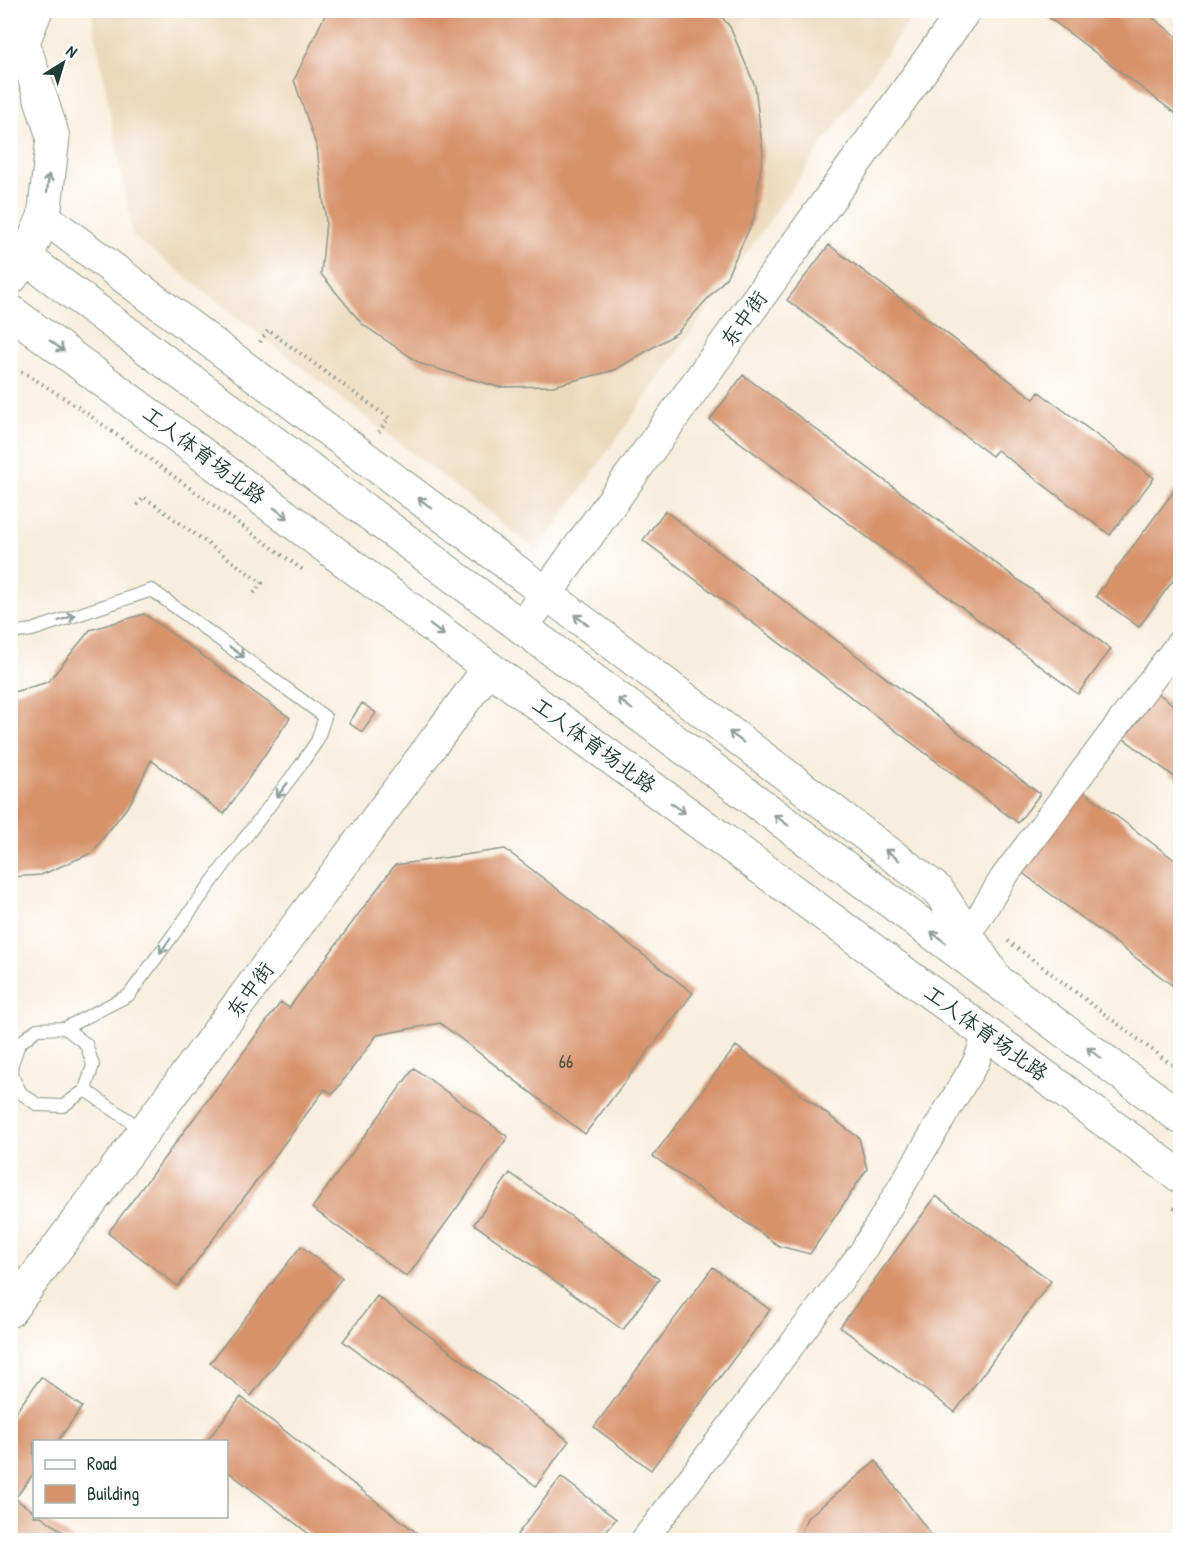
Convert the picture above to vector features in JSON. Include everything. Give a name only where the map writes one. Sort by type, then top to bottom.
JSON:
[{"type":"main road","points":[[36,10],[17,35],[53,137],[44,217],[18,269],[522,627],[1180,1117]]},
{"type":"main road","name":"工人体育场北路","points":[[10,311],[489,668],[1180,1176]]},
{"type":"street","name":"东中街","points":[[522,627],[965,10]]},
{"type":"street","points":[[44,217],[938,890],[972,925],[999,983]]},
{"type":"street","points":[[972,925],[1003,878],[1180,642]]},
{"type":"street","name":"东中街","points":[[10,1311],[489,668]]},
{"type":"street","points":[[644,1540],[862,1252],[976,1062],[986,1034]]},
{"type":"lane","points":[[10,633],[32,630],[152,590],[325,717],[317,741],[300,766],[129,995],[65,1028],[37,1029],[19,1044],[11,1074],[21,1093],[38,1105],[63,1106],[85,1090],[93,1065],[86,1044],[65,1028]]},
{"type":"lane","points":[[85,1090],[144,1131]]},
{"type":"path","points":[[256,347],[268,330],[389,418],[375,438]]},
{"type":"path","points":[[137,505],[144,497],[262,583],[254,593]]},
{"type":"path","points":[[972,925],[1180,1071]]},
{"type":"shaded area","points":[[91,11],[916,11],[538,551],[133,236]]},
{"type":"building","points":[[329,10],[716,10],[730,27],[755,86],[763,154],[753,221],[726,278],[677,333],[615,370],[553,386],[498,387],[421,364],[362,324],[321,274],[326,222],[317,148],[294,80]]},
{"type":"building","points":[[1039,10],[1143,10],[1180,39],[1180,117]]},
{"type":"building","points":[[829,245],[1034,399],[1039,392],[1154,478],[1110,535],[997,450],[992,456],[787,300]]},
{"type":"building","points":[[743,375],[1111,649],[1078,694],[710,420]]},
{"type":"building","points":[[1174,491],[1180,496],[1180,571],[1139,627],[1096,596]]},
{"type":"building","points":[[665,511],[1040,794],[1018,823],[643,540]]},
{"type":"building","points":[[144,614],[290,718],[224,814],[151,760],[131,802],[92,853],[41,875],[10,877],[10,693],[48,682],[90,630]]},
{"type":"building","points":[[1154,690],[1180,710],[1180,781],[1119,735]]},
{"type":"building","points":[[362,703],[376,713],[362,732],[349,723]]},
{"type":"building","points":[[1078,787],[1180,864],[1180,991],[1016,868]]},
{"type":"building","points":[[505,849],[693,993],[585,1134],[440,1023],[377,1035],[333,1094],[325,1089],[178,1286],[108,1233],[281,1002],[289,1008],[395,865]]},
{"type":"building","points":[[736,1046],[859,1138],[867,1169],[810,1254],[779,1246],[653,1156]]},
{"type":"building","points":[[414,1068],[508,1137],[407,1277],[312,1208]]},
{"type":"building","points":[[510,1173],[659,1279],[623,1330],[474,1224]]},
{"type":"building","points":[[936,1196],[1051,1281],[955,1412],[840,1327]]},
{"type":"building","points":[[301,1246],[342,1278],[251,1396],[210,1363]]},
{"type":"building","points":[[713,1267],[770,1310],[651,1470],[594,1427]]},
{"type":"building","points":[[377,1296],[569,1441],[536,1486],[343,1341]]},
{"type":"building","points":[[41,1377],[82,1407],[58,1440],[33,1440],[33,1474],[17,1496],[10,1491],[10,1420]]},
{"type":"building","points":[[241,1397],[426,1540],[317,1540],[228,1472],[228,1440],[208,1440]]},
{"type":"building","points":[[876,1461],[935,1540],[799,1540],[807,1518]]},
{"type":"building","points":[[561,1477],[616,1519],[599,1540],[513,1540]]},
{"type":"building","points":[[10,1495],[33,1511],[33,1518],[44,1518],[74,1540],[10,1540]]}]
